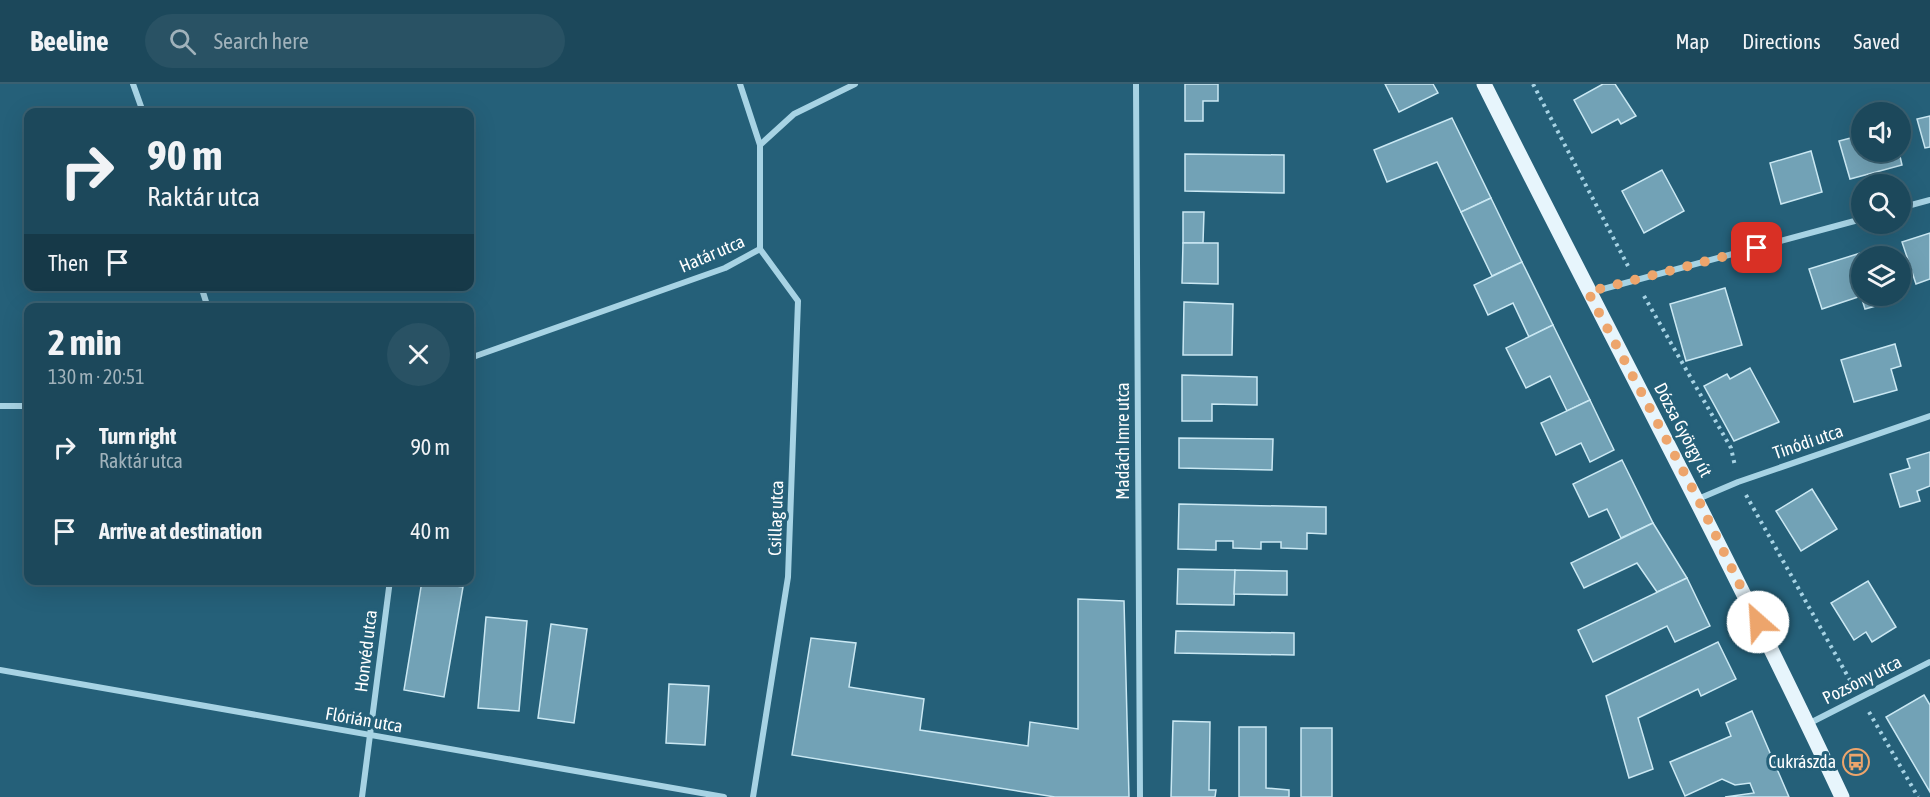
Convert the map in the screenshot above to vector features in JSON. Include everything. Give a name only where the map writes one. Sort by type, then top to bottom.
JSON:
[{"type":"main road","name":"Dózsa György út","points":[[1484,84],[1588,292],[1698,499],[1842,797]]},
{"type":"street","points":[[133,84],[142,108]]},
{"type":"street","name":"Határ utca","points":[[474,357],[725,268],[760,249],[760,145],[740,84]]},
{"type":"street","points":[[760,145],[794,114],[855,84]]},
{"type":"street","name":"Madách Imre utca","points":[[1136,84],[1140,797]]},
{"type":"street","points":[[1911,205],[1930,200]]},
{"type":"street","points":[[1588,292],[1851,222]]},
{"type":"street","name":"Csillag utca","points":[[753,797],[788,577],[798,301],[760,249]]},
{"type":"street","points":[[0,406],[24,406]]},
{"type":"street","name":"Tinódi utca","points":[[1698,499],[1738,482],[1930,416]]},
{"type":"street","name":"Honvéd utca","points":[[362,797],[389,585]]},
{"type":"street","name":"Pozsony utca","points":[[1808,725],[1930,662]]},
{"type":"street","name":"Flórián utca","points":[[0,670],[371,737],[724,797]]},
{"type":"path","points":[[1738,482],[1918,797]]},
{"type":"building","points":[[1185,84],[1218,84],[1218,101],[1203,101],[1203,121],[1185,121]]},
{"type":"building","points":[[1385,84],[1433,84],[1438,93],[1399,112]]},
{"type":"building","points":[[1603,84],[1615,84],[1636,116],[1621,124],[1618,119],[1592,133],[1574,100]]},
{"type":"building","points":[[1930,116],[1930,147],[1925,148],[1917,119]]},
{"type":"building","points":[[1452,118],[1491,198],[1461,212],[1437,162],[1387,182],[1374,150]]},
{"type":"building","points":[[1851,138],[1851,162],[1901,162],[1902,165],[1869,174],[1851,174],[1850,179],[1839,141]]},
{"type":"building","points":[[1811,151],[1822,192],[1781,204],[1770,163]]},
{"type":"building","points":[[1185,154],[1284,155],[1284,193],[1185,191]]},
{"type":"building","points":[[1662,170],[1684,211],[1644,233],[1622,191]]},
{"type":"building","points":[[1491,198],[1522,262],[1492,276],[1461,212]]},
{"type":"building","points":[[1183,212],[1204,212],[1203,243],[1183,243]]},
{"type":"building","points":[[1930,233],[1930,279],[1916,284],[1911,269],[1911,246],[1903,246],[1902,242]]},
{"type":"building","points":[[1183,243],[1218,243],[1218,284],[1182,283]]},
{"type":"building","points":[[1851,256],[1851,299],[1822,309],[1809,269]]},
{"type":"building","points":[[1522,262],[1553,325],[1529,337],[1513,303],[1488,315],[1474,285]]},
{"type":"building","points":[[1725,288],[1742,345],[1686,361],[1670,304]]},
{"type":"building","points":[[1184,302],[1233,304],[1232,355],[1183,355]]},
{"type":"building","points":[[1553,325],[1590,400],[1567,411],[1550,376],[1526,388],[1506,348]]},
{"type":"building","points":[[1895,344],[1901,366],[1891,369],[1897,390],[1854,402],[1841,360]]},
{"type":"building","points":[[1750,368],[1779,422],[1734,441],[1704,386],[1727,374],[1730,379]]},
{"type":"building","points":[[1182,375],[1257,377],[1257,405],[1212,404],[1212,421],[1182,421]]},
{"type":"building","points":[[1590,400],[1614,450],[1590,462],[1581,443],[1556,455],[1541,423]]},
{"type":"building","points":[[1179,438],[1273,439],[1272,470],[1179,468]]},
{"type":"building","points":[[1930,452],[1930,486],[1917,491],[1920,501],[1900,507],[1890,474],[1910,468],[1907,459]]},
{"type":"building","points":[[1622,460],[1653,523],[1621,538],[1607,509],[1589,517],[1573,484]]},
{"type":"building","points":[[1812,489],[1837,529],[1801,551],[1776,511]]},
{"type":"building","points":[[1179,504],[1326,507],[1326,534],[1307,533],[1307,549],[1281,548],[1281,542],[1261,542],[1261,549],[1233,548],[1233,541],[1216,541],[1216,550],[1178,549]]},
{"type":"building","points":[[1653,523],[1687,578],[1657,592],[1637,563],[1584,588],[1571,563]]},
{"type":"building","points":[[1178,569],[1235,570],[1234,605],[1177,604]]},
{"type":"building","points":[[1235,570],[1287,571],[1287,595],[1234,594]]},
{"type":"building","points":[[1687,578],[1710,626],[1675,642],[1667,626],[1593,662],[1578,630]]},
{"type":"building","points":[[1868,581],[1896,627],[1872,642],[1866,632],[1854,640],[1831,603]]},
{"type":"building","points":[[421,585],[463,587],[444,697],[404,690]]},
{"type":"building","points":[[1078,599],[1124,601],[1129,797],[1055,797],[792,755],[811,638],[856,643],[849,687],[924,699],[920,730],[1028,746],[1030,722],[1078,729]]},
{"type":"building","points":[[486,617],[527,621],[519,711],[478,708]]},
{"type":"building","points":[[551,624],[587,629],[574,723],[538,718]]},
{"type":"building","points":[[1176,631],[1294,633],[1294,655],[1175,653]]},
{"type":"building","points":[[1718,642],[1736,679],[1701,696],[1698,689],[1638,718],[1653,769],[1629,778],[1606,696]]},
{"type":"building","points":[[669,684],[709,686],[705,745],[666,743]]},
{"type":"building","points":[[1924,695],[1930,705],[1930,792],[1886,717]]},
{"type":"building","points":[[1752,711],[1789,797],[1725,797],[1754,793],[1750,783],[1735,785],[1722,779],[1685,796],[1670,762],[1731,736],[1726,723]]},
{"type":"building","points":[[1173,721],[1210,722],[1209,790],[1216,790],[1215,797],[1171,797]]},
{"type":"building","points":[[1239,727],[1266,727],[1266,788],[1289,790],[1289,797],[1239,797]]},
{"type":"building","points":[[1301,728],[1332,728],[1332,797],[1301,797]]},
{"type":"place","name":"Cukrászda","points":[[1856,762]]},
{"type":"route","points":[[1757,248],[1636,282],[1588,292],[1698,499],[1758,622]]}]
